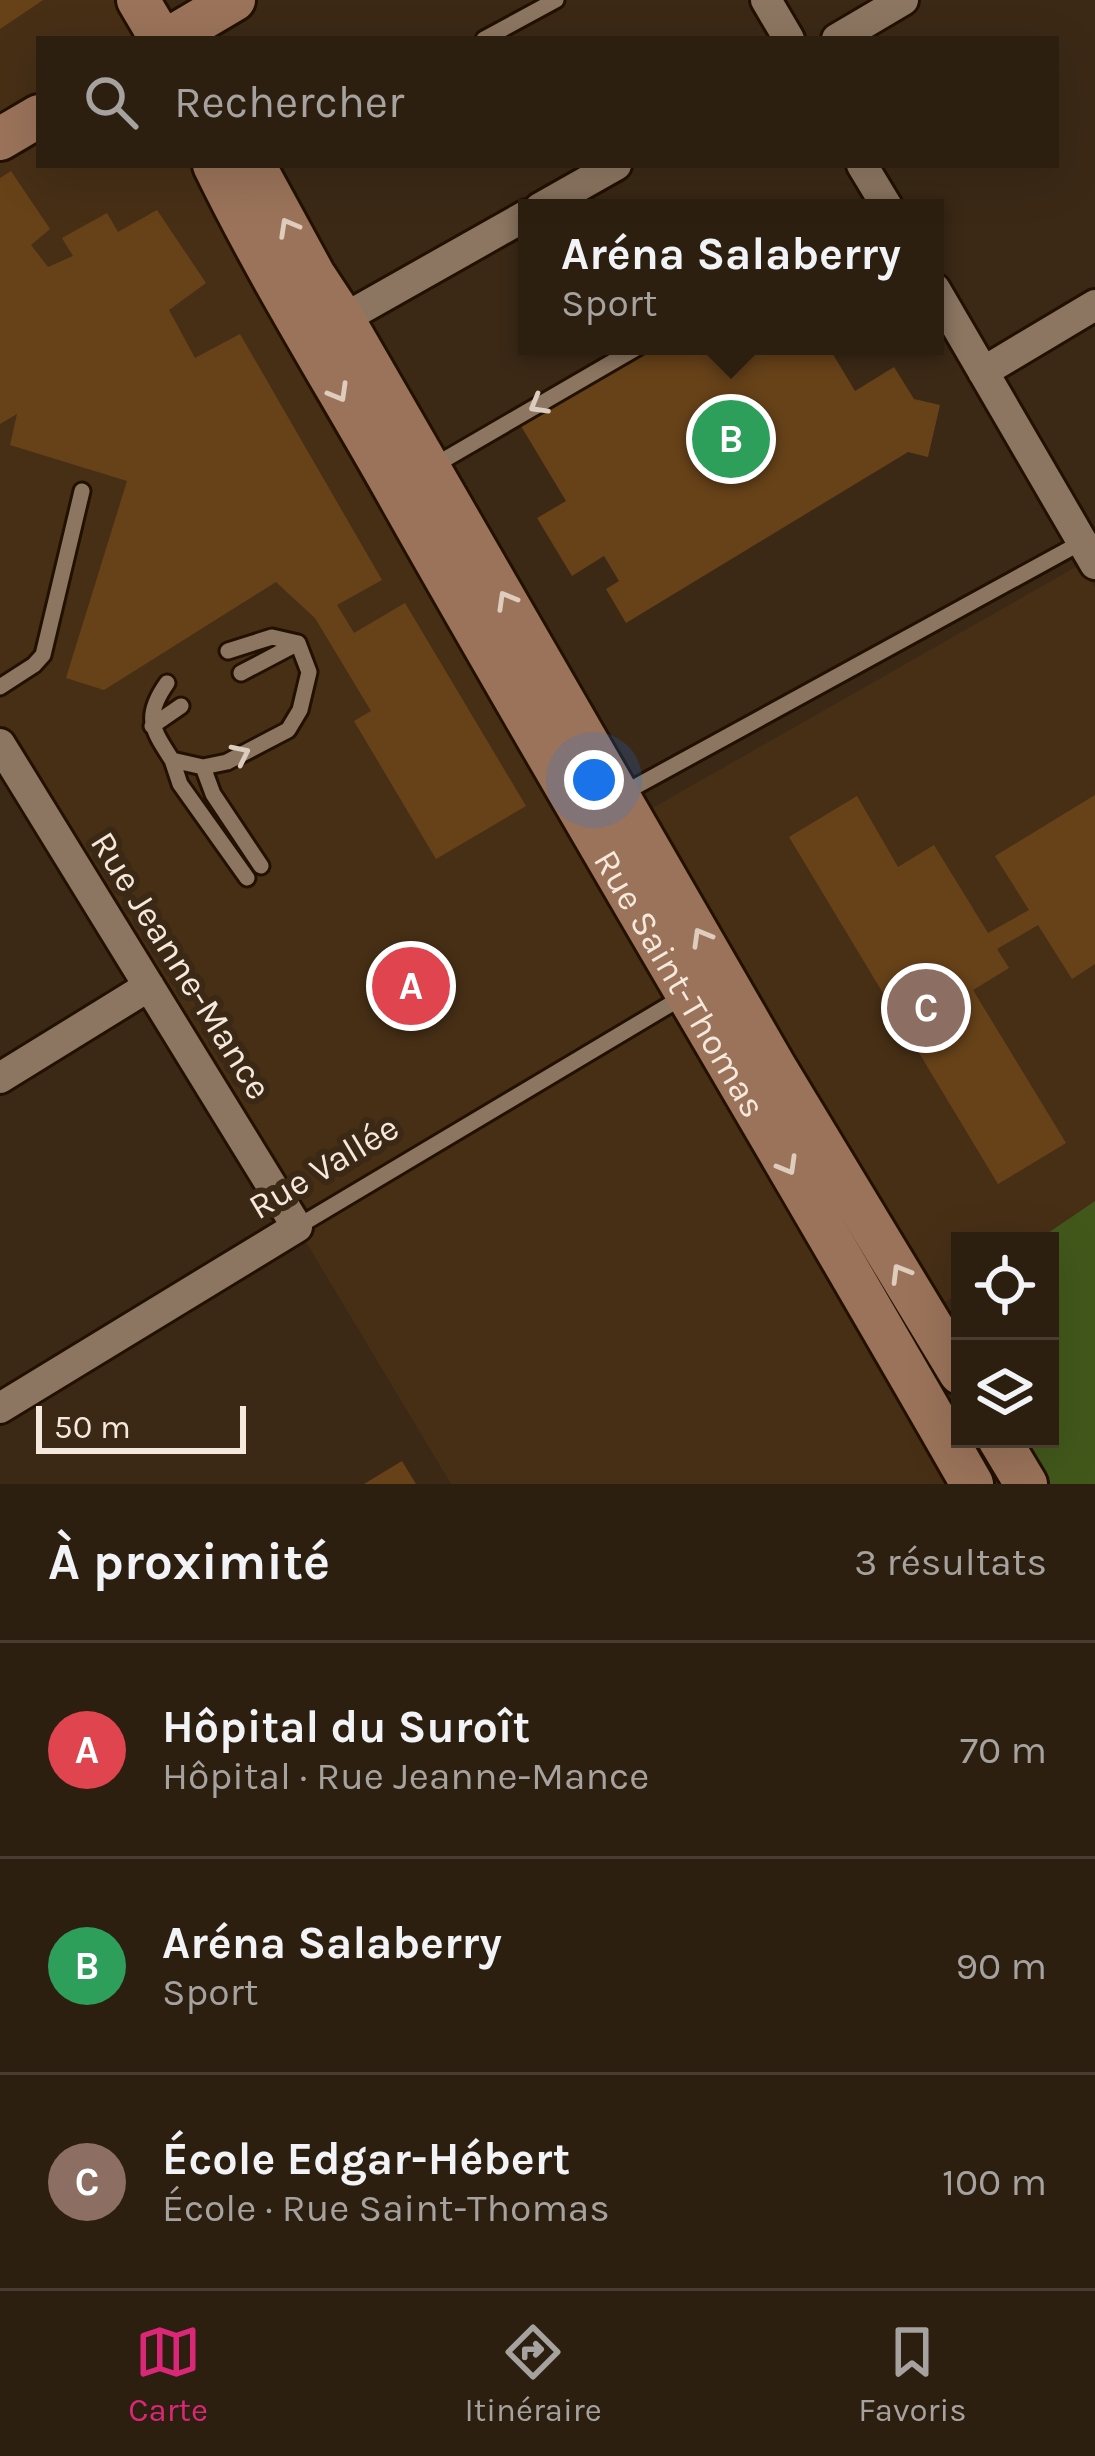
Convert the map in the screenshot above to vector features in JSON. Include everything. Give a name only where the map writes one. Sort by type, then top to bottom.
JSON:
[{"type":"street","points":[[138,0],[163,36]]},
{"type":"street","points":[[170,36],[234,0]]},
{"type":"street","points":[[766,0],[787,36]]},
{"type":"street","points":[[842,36],[903,0]]},
{"type":"street","points":[[0,139],[36,118]]},
{"type":"street","name":"Rue Saint-Thomas","points":[[215,168],[250,239],[344,319],[463,613],[972,1484]]},
{"type":"street","name":"Rue Saint-Thomas","points":[[255,168],[297,283],[412,478],[620,795],[775,1066],[951,1358]]},
{"type":"street","points":[[555,199],[611,168]]},
{"type":"street","points":[[864,168],[879,199]]},
{"type":"street","points":[[344,319],[518,220]]},
{"type":"street","points":[[944,305],[1088,553]]},
{"type":"street","points":[[983,372],[1095,305]]},
{"type":"street","name":"Rue Jeanne-Mance","points":[[5,764],[297,1227]]},
{"type":"street","points":[[0,1078],[149,986]]},
{"type":"street","name":"Rue Vallée","points":[[0,1408],[297,1227]]},
{"type":"street","points":[[889,1339],[928,1318]]},
{"type":"street","points":[[1004,1448],[1026,1484]]},
{"type":"lane","points":[[490,36],[556,0]]},
{"type":"lane","points":[[412,478],[624,355]]},
{"type":"lane","points":[[0,687],[43,655],[82,491]]},
{"type":"lane","points":[[583,816],[1088,553]]},
{"type":"lane","points":[[228,651],[272,638],[298,643]]},
{"type":"lane","points":[[242,673],[298,643]]},
{"type":"lane","points":[[172,760],[203,767],[227,762],[288,730],[309,672],[298,643]]},
{"type":"lane","points":[[167,683],[156,698],[152,726],[180,784],[247,878]]},
{"type":"lane","points":[[152,726],[181,706]]},
{"type":"lane","points":[[203,767],[213,794],[261,866]]},
{"type":"lane","name":"Rue Vallée","points":[[297,1227],[687,994]]},
{"type":"shaded area","points":[[0,0],[127,0],[147,36],[36,36],[36,108],[0,129]]},
{"type":"shaded area","points":[[36,120],[36,168],[205,168],[960,1484],[451,1484],[0,744],[0,141]]},
{"type":"shaded area","points":[[1081,564],[1095,588],[1095,1201],[1049,1232],[951,1232],[951,1298],[935,1309],[642,814]]},
{"type":"green space","points":[[1095,1201],[1095,1484],[1039,1484],[1017,1448],[1059,1448],[1059,1232],[1049,1232]]},
{"type":"building","points":[[0,0],[43,0],[0,29]]},
{"type":"building","points":[[11,171],[50,229],[31,245],[48,267],[73,256],[62,238],[107,213],[118,232],[157,210],[206,283],[169,310],[195,358],[240,334],[382,580],[337,605],[354,633],[405,603],[526,806],[436,859],[354,721],[371,711],[315,618],[276,582],[104,690],[66,678],[127,481],[10,445],[17,414],[0,424],[0,178]]},
{"type":"building","points":[[639,355],[833,355],[855,391],[894,367],[914,399],[940,405],[928,457],[908,452],[626,623],[606,589],[619,581],[604,556],[572,576],[537,518],[566,501],[521,426]]},
{"type":"building","points":[[1095,795],[1095,964],[1072,979],[1038,925],[997,949],[1009,968],[973,990],[1066,1143],[998,1184],[789,837],[857,796],[898,867],[934,845],[988,933],[1029,910],[995,856]]},
{"type":"building","points":[[402,1461],[416,1484],[364,1484]]},
{"type":"place","name":"Aréna Salaberry","points":[[731,439]]},
{"type":"place","name":"Hôpital du Suroît","points":[[411,986]]},
{"type":"place","name":"École Edgar-Hébert","points":[[926,1008]]}]
